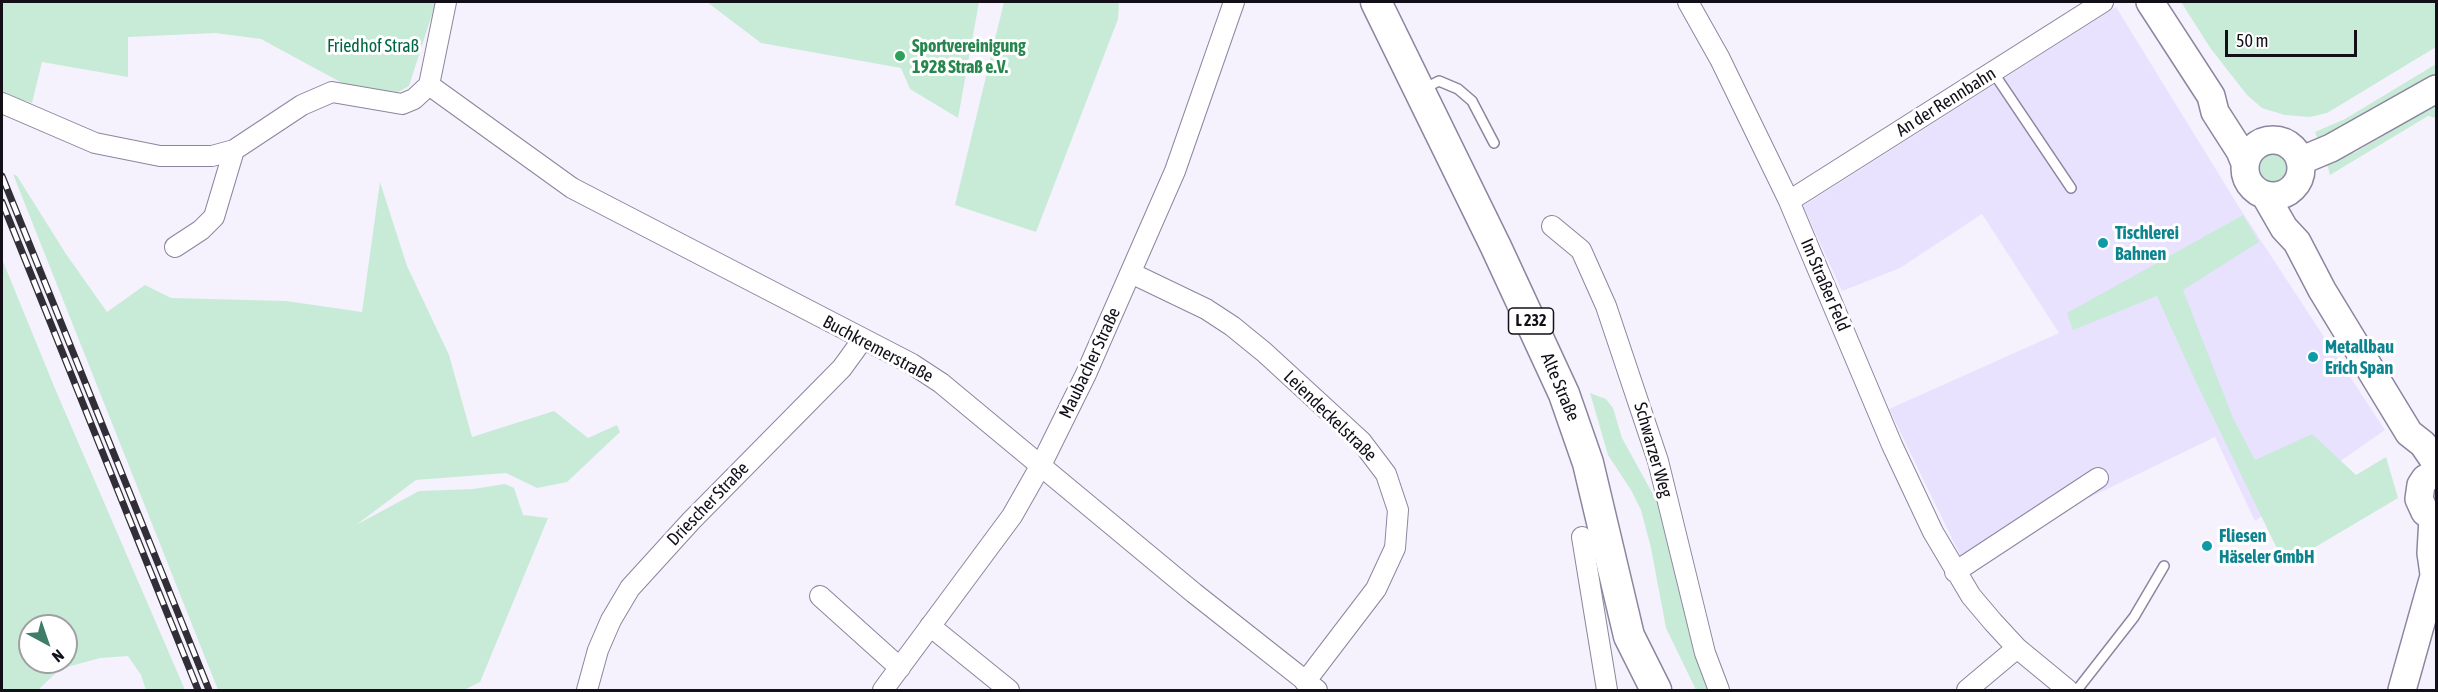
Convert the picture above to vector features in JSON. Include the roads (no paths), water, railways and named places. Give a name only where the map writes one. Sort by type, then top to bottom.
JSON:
[{"type":"main road","name":"Alte Straße","points":[[1376,2],[1496,247],[1564,394],[1588,463],[1622,613],[1644,675]]},
{"type":"main road","points":[[2150,2],[2211,96],[2215,112],[2235,141],[2245,164]]},
{"type":"main road","points":[[2300,161],[2331,148],[2436,89]]},
{"type":"main road","points":[[2211,96],[2225,104],[2248,130],[2263,142]]},
{"type":"main road","points":[[2277,193],[2299,176],[2300,161],[2287,144],[2274,140],[2263,142],[2251,151],[2244,170],[2248,182],[2253,187],[2277,193],[2297,222],[2297,242],[2322,290],[2409,433],[2410,451],[2433,472],[2419,492],[2419,500],[2425,512],[2435,519],[2430,553],[2435,572],[2402,690]]},
{"type":"street","points":[[2,103],[95,143],[160,156],[212,156],[234,150],[302,105],[332,92],[402,104],[414,99],[429,85],[446,2]]},
{"type":"street","name":"Maubacher Straße","points":[[883,690],[1012,516],[1041,465],[1086,374],[1175,171],[1234,2]]},
{"type":"street","name":"Im Straßer Feld","points":[[1688,2],[1725,68],[1789,201],[1892,445],[1933,532],[1955,572],[1971,596],[2017,648],[2068,690]]},
{"type":"street","name":"An der Rennbahn","points":[[1789,201],[2103,2]]},
{"type":"street","name":"Buchkremerstraße","points":[[429,85],[572,188],[912,364],[941,383],[1311,686]]},
{"type":"street","points":[[176,246],[201,230],[214,217],[234,150]]},
{"type":"street","name":"Schwarzer Weg","points":[[1552,226],[1581,250],[1609,316],[1658,461],[1705,652],[1719,690]]},
{"type":"street","name":"Leiendeckelstraße","points":[[1131,273],[1206,309],[1244,335],[1361,441],[1386,474],[1398,510],[1395,548],[1376,589],[1311,686]]},
{"type":"street","name":"Driescher Straße","points":[[586,690],[598,650],[611,620],[630,588],[691,521],[842,368],[863,339]]},
{"type":"street","points":[[1955,572],[2098,478]]},
{"type":"street","points":[[1582,537],[1607,690]]},
{"type":"street","points":[[820,596],[900,668]]},
{"type":"street","points":[[930,627],[1009,690]]},
{"type":"street","points":[[1967,690],[2017,648]]},
{"type":"lane","points":[[1993,72],[2071,188]]},
{"type":"lane","points":[[1418,91],[1439,81],[1458,89],[1472,101],[1494,143]]},
{"type":"lane","points":[[2077,690],[2134,617],[2164,566]]},
{"type":"railway","points":[[2,176],[209,690]]},
{"type":"railway","points":[[2,202],[198,690]]},
{"type":"place","name":"Sportvereinigung 1928 Straß e.V.","points":[[900,56]]},
{"type":"place","name":"Tischlerei Bahnen","points":[[2103,243]]},
{"type":"place","name":"Metallbau Erich Span","points":[[2313,357]]},
{"type":"place","name":"Fliesen Häseler GmbH","points":[[2207,546]]},
{"type":"park label","name":"Friedhof Straß","points":[[373,46]]}]
